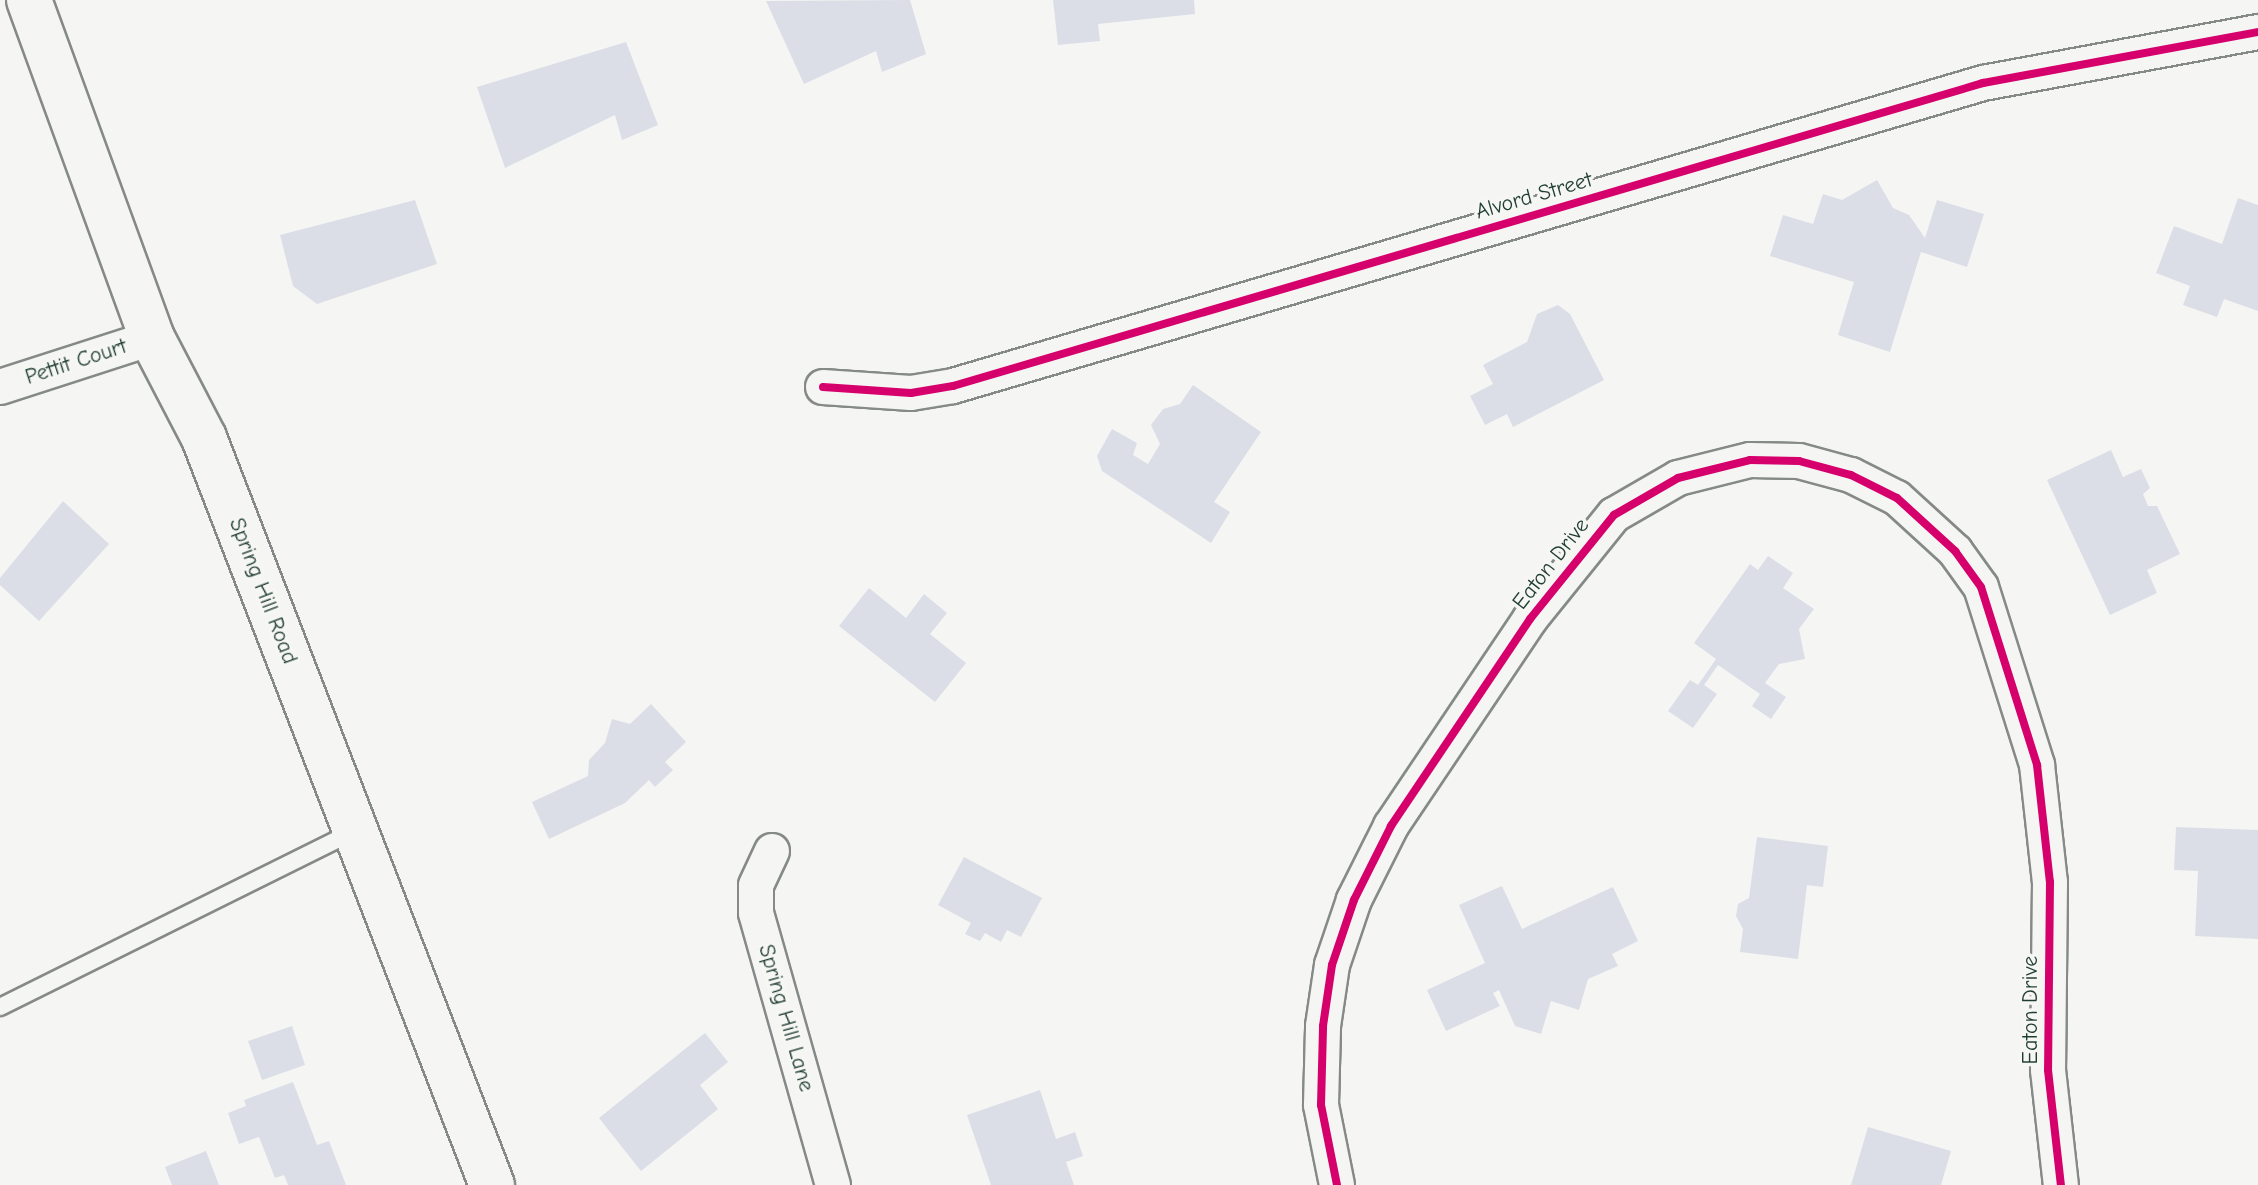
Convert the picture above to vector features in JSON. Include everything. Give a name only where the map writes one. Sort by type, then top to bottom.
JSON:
[{"type":"main road","name":"Spring Hill Road","points":[[29,0],[152,338],[204,438],[492,1185]]},
{"type":"street","name":"Alvord Street","points":[[823,387],[911,393],[953,386],[1983,83],[2258,32]]},
{"type":"street","name":"Pettit Court","points":[[0,387],[152,338]]},
{"type":"street","name":"Eaton Drive","points":[[1337,1185],[1321,1105],[1330,980],[1354,900],[1391,826],[1530,619],[1614,515],[1678,478],[1750,460],[1799,461],[1851,475],[1897,498],[1955,551],[1981,587],[2037,765],[2050,882],[2048,1070],[2061,1185]]},
{"type":"street","name":"Spring Hill Lane","points":[[772,851],[756,886],[756,913],[833,1185]]},
{"type":"lane","points":[[0,1007],[355,831]]},
{"type":"building","points":[[910,0],[926,54],[882,72],[876,51],[804,84],[766,1]]},
{"type":"building","points":[[1053,0],[1194,0],[1195,14],[1098,24],[1100,41],[1058,45]]},
{"type":"building","points":[[626,42],[658,125],[622,140],[615,115],[505,168],[477,87]]},
{"type":"building","points":[[1877,180],[1893,208],[1909,215],[1925,238],[1937,200],[1984,214],[1967,267],[1921,252],[1890,352],[1838,335],[1854,282],[1770,256],[1783,215],[1813,224],[1823,194],[1842,200]]},
{"type":"building","points":[[2238,198],[2258,205],[2258,311],[2224,299],[2217,317],[2183,305],[2190,286],[2156,273],[2174,226],[2222,244]]},
{"type":"building","points":[[415,200],[437,264],[317,304],[293,286],[280,235]]},
{"type":"building","points":[[1558,305],[1570,314],[1604,380],[1513,427],[1507,414],[1485,425],[1470,396],[1493,384],[1483,365],[1527,342],[1537,314]]},
{"type":"building","points":[[1193,385],[1261,432],[1214,502],[1230,512],[1211,543],[1102,471],[1097,456],[1112,429],[1137,443],[1133,455],[1148,464],[1160,444],[1151,425],[1163,409],[1180,404]]},
{"type":"building","points":[[2111,450],[2123,477],[2141,469],[2150,488],[2143,494],[2148,506],[2157,506],[2180,554],[2147,570],[2157,593],[2110,615],[2047,480]]},
{"type":"building","points":[[63,501],[109,544],[39,621],[0,585],[0,578]]},
{"type":"building","points":[[1768,556],[1793,573],[1783,588],[1814,609],[1799,629],[1805,659],[1779,664],[1765,683],[1786,697],[1771,719],[1752,706],[1760,694],[1718,665],[1704,685],[1717,694],[1693,728],[1668,711],[1690,680],[1698,685],[1716,659],[1694,643],[1750,564],[1758,570]]},
{"type":"building","points":[[869,588],[906,618],[924,594],[947,613],[930,634],[966,663],[935,702],[839,626]]},
{"type":"building","points":[[651,704],[686,742],[665,762],[673,770],[655,787],[649,780],[625,803],[549,839],[532,802],[588,776],[589,760],[605,743],[612,719],[630,724]]},
{"type":"building","points":[[2176,827],[2258,830],[2258,939],[2195,936],[2198,871],[2174,870]]},
{"type":"building","points":[[1757,837],[1828,846],[1823,887],[1807,885],[1798,959],[1740,952],[1743,929],[1736,916],[1738,904],[1749,898]]},
{"type":"building","points":[[964,857],[1042,898],[1021,937],[1007,930],[1001,942],[985,933],[980,941],[965,934],[971,923],[938,905]]},
{"type":"building","points":[[1502,886],[1522,929],[1613,887],[1638,941],[1612,954],[1618,966],[1588,979],[1579,1010],[1551,1001],[1541,1034],[1515,1026],[1499,990],[1493,993],[1500,1006],[1446,1031],[1427,990],[1485,963],[1459,905]]},
{"type":"building","points":[[292,1026],[305,1065],[262,1080],[248,1041]]},
{"type":"building","points":[[705,1033],[728,1062],[700,1085],[718,1109],[641,1171],[599,1118]]},
{"type":"building","points":[[293,1082],[317,1145],[329,1141],[346,1185],[288,1185],[284,1175],[275,1178],[259,1137],[239,1144],[228,1113],[246,1106],[244,1100]]},
{"type":"building","points":[[1040,1090],[1056,1139],[1075,1132],[1083,1156],[1066,1162],[1074,1185],[991,1185],[967,1115]]},
{"type":"building","points":[[1868,1127],[1951,1151],[1941,1185],[1851,1185]]},
{"type":"building","points":[[206,1151],[219,1185],[172,1185],[165,1167]]},
{"type":"cycle path","points":[[823,387],[911,393],[953,386],[1983,83],[2258,32]]},
{"type":"cycle path","points":[[1337,1185],[1321,1105],[1323,1026],[1332,965],[1354,900],[1391,826],[1530,619],[1614,515],[1678,478],[1750,460],[1799,461],[1851,475],[1897,498],[1955,551],[1981,587],[2037,765],[2050,882],[2048,1070],[2061,1185]]}]
